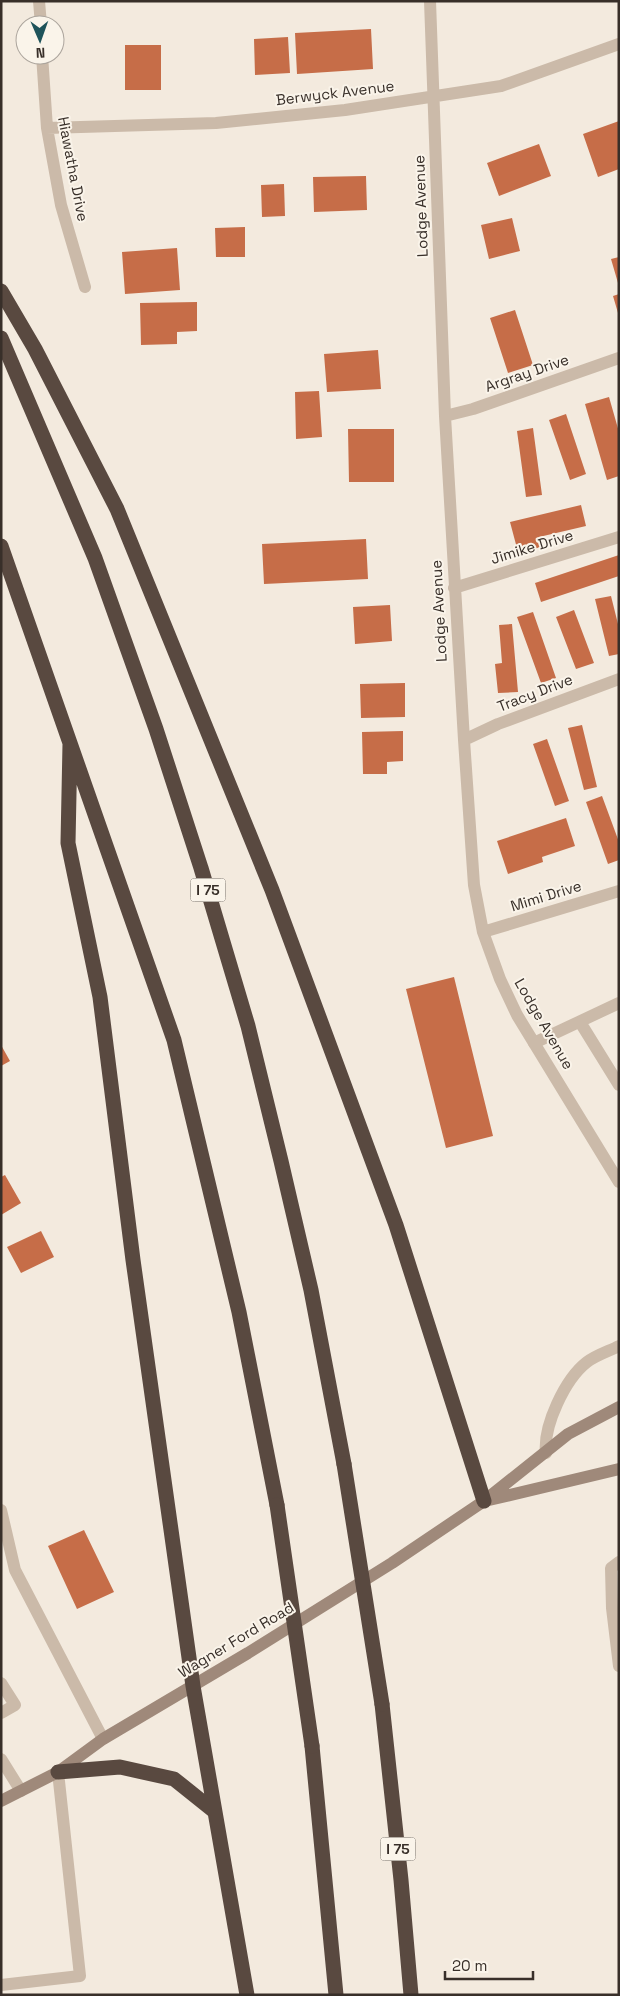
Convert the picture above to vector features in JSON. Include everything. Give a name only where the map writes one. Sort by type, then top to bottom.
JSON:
[{"type":"highway","points":[[1,290],[35,349],[117,509],[272,890],[396,1225],[484,1502]]},
{"type":"highway","name":"I 75","points":[[1,338],[96,558],[156,729],[201,868],[248,1026],[312,1290],[344,1464],[382,1704],[411,1995]]},
{"type":"highway","points":[[1,546],[174,1040],[239,1312],[277,1505],[312,1746],[336,1995]]},
{"type":"highway","points":[[70,744],[68,843],[100,997],[133,1260],[193,1686],[247,1995]]},
{"type":"highway","points":[[58,1772],[120,1767],[174,1779],[214,1811]]},
{"type":"main road","name":"Wagner Ford Road","points":[[1,1801],[58,1772],[102,1739],[193,1686],[384,1568],[484,1502],[568,1434],[616,1409]]},
{"type":"main road","name":"Wagner Ford Road","points":[[484,1502],[619,1469]]},
{"type":"street","points":[[39,1],[40,15]]},
{"type":"street","name":"Lodge Avenue","points":[[430,1],[445,416],[454,588],[474,885],[483,932],[500,980],[517,1015],[619,1182]]},
{"type":"street","name":"Berwyck Avenue","points":[[47,128],[216,123],[345,110],[434,97],[501,86],[619,44]]},
{"type":"street","name":"Hiawatha Drive","points":[[43,65],[47,128],[61,204],[84,287]]},
{"type":"street","name":"Argray Drive","points":[[445,416],[473,409],[619,358]]},
{"type":"street","name":"Jimike Drive","points":[[454,588],[619,537]]},
{"type":"street","name":"Tracy Drive","points":[[464,740],[498,724],[619,679]]},
{"type":"street","name":"Mimi Drive","points":[[483,932],[619,890]]},
{"type":"street","points":[[534,1043],[619,1003]]},
{"type":"street","points":[[580,1022],[619,1085]]},
{"type":"street","points":[[546,1453],[545,1445],[554,1411],[570,1381],[587,1362],[619,1346]]},
{"type":"street","points":[[1,1510],[15,1570],[102,1739]]},
{"type":"street","points":[[619,1562],[611,1568],[612,1608],[619,1666]]},
{"type":"street","points":[[1,1683],[15,1705],[1,1713]]},
{"type":"street","points":[[1,1758],[21,1791]]},
{"type":"street","points":[[1,1984],[80,1976],[58,1772]]},
{"type":"building","points":[[371,29],[373,69],[297,74],[295,33]]},
{"type":"building","points":[[288,37],[290,73],[255,75],[254,39]]},
{"type":"building","points":[[125,45],[161,45],[161,90],[125,90]]},
{"type":"building","points":[[619,121],[619,169],[598,177],[583,134]]},
{"type":"building","points":[[539,144],[551,176],[499,196],[487,163]]},
{"type":"building","points":[[366,176],[367,210],[314,212],[313,177]]},
{"type":"building","points":[[284,184],[285,216],[262,217],[261,185]]},
{"type":"building","points":[[512,218],[520,251],[489,259],[481,225]]},
{"type":"building","points":[[245,227],[245,257],[216,257],[215,228]]},
{"type":"building","points":[[177,248],[180,290],[125,294],[122,252]]},
{"type":"building","points":[[619,257],[619,283],[618,283],[611,259]]},
{"type":"building","points":[[619,294],[619,313],[618,313],[613,296]]},
{"type":"building","points":[[197,302],[197,331],[177,332],[177,344],[141,345],[140,303]]},
{"type":"building","points":[[515,310],[533,365],[508,373],[490,318]]},
{"type":"building","points":[[378,350],[381,389],[327,392],[324,354]]},
{"type":"building","points":[[319,391],[322,437],[296,439],[295,392]]},
{"type":"building","points":[[609,397],[619,432],[619,476],[607,480],[585,404]]},
{"type":"building","points":[[566,414],[586,474],[570,480],[549,420]]},
{"type":"building","points":[[533,428],[542,495],[526,497],[517,431]]},
{"type":"building","points":[[348,429],[394,429],[394,482],[349,482]]},
{"type":"building","points":[[581,505],[586,526],[539,537],[542,547],[518,552],[510,522]]},
{"type":"building","points":[[366,539],[368,579],[264,584],[262,544]]},
{"type":"building","points":[[619,555],[619,576],[541,602],[535,583]]},
{"type":"building","points":[[611,596],[619,628],[619,654],[609,656],[595,599]]},
{"type":"building","points":[[390,605],[392,641],[355,644],[353,607]]},
{"type":"building","points":[[574,610],[594,663],[576,669],[556,617]]},
{"type":"building","points":[[533,612],[556,678],[541,683],[517,617]]},
{"type":"building","points":[[512,624],[518,692],[498,693],[495,664],[502,663],[499,625]]},
{"type":"building","points":[[405,683],[405,717],[361,718],[360,684]]},
{"type":"building","points":[[582,725],[597,787],[584,790],[568,728]]},
{"type":"building","points":[[403,731],[403,761],[387,762],[387,774],[363,774],[362,732]]},
{"type":"building","points":[[547,739],[569,801],[555,806],[533,744]]},
{"type":"building","points":[[602,796],[619,842],[619,860],[608,864],[586,802]]},
{"type":"building","points":[[566,818],[575,846],[542,857],[543,862],[508,874],[497,841]]},
{"type":"building","points":[[454,977],[493,1136],[446,1148],[406,989]]},
{"type":"building","points":[[1,1045],[10,1061],[1,1066]]},
{"type":"building","points":[[5,1175],[21,1203],[1,1215],[1,1177]]},
{"type":"building","points":[[41,1231],[54,1257],[21,1273],[7,1247]]},
{"type":"building","points":[[84,1530],[114,1592],[77,1609],[48,1546]]}]
